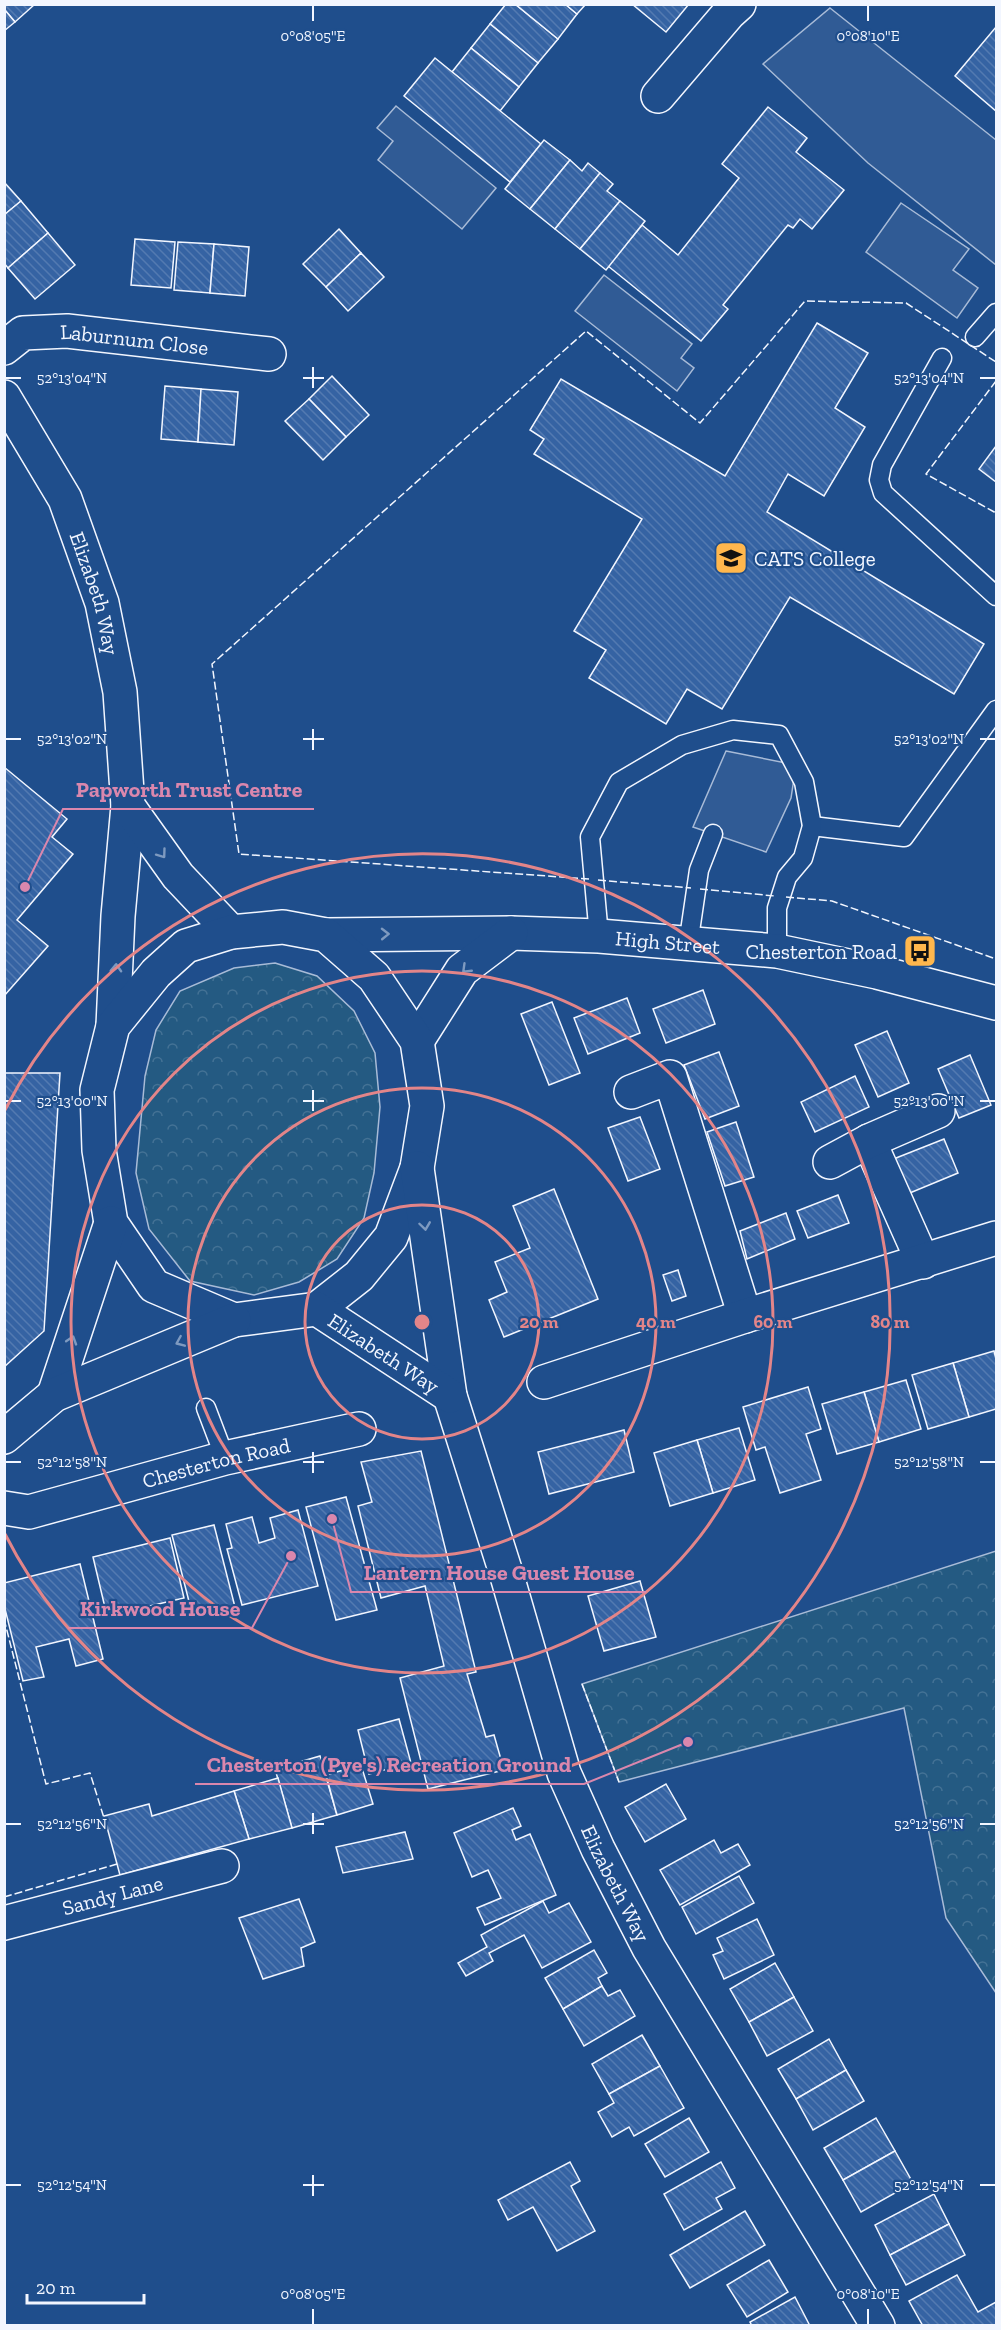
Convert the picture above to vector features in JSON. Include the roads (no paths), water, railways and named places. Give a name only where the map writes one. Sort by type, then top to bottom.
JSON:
[{"type":"main road","points":[[658,96],[729,12],[739,4]]},
{"type":"main road","name":"Laburnum Close","points":[[4,348],[23,333],[67,331],[269,354]]},
{"type":"main road","name":"Elizabeth Way","points":[[4,397],[65,499],[102,603],[120,692],[128,806],[118,916],[113,1026]]},
{"type":"main road","points":[[128,806],[178,876],[231,932]]},
{"type":"main road","name":"High Street","points":[[113,1026],[156,973],[186,946],[231,932],[283,927],[326,935],[511,933],[599,936],[777,951],[877,972],[996,1003]]},
{"type":"main road","points":[[417,1041],[462,970],[511,933]]},
{"type":"main road","points":[[4,1437],[54,1395],[234,1320],[317,1309],[359,1276],[391,1237],[417,1168],[427,1106],[417,1041],[374,977],[326,935]]},
{"type":"main road","points":[[113,1026],[97,1090],[99,1150],[111,1223],[154,1286],[234,1320]]},
{"type":"main road","points":[[631,1092],[669,1077],[746,1316]]},
{"type":"main road","points":[[830,1162],[938,1111]]},
{"type":"main road","points":[[869,1142],[922,1262]]},
{"type":"main road","name":"Elizabeth Way","points":[[417,1168],[450,1396],[507,1576],[564,1773],[598,1849],[649,1948],[878,2325]]},
{"type":"main road","points":[[54,1395],[111,1223]]},
{"type":"main road","points":[[544,1382],[996,1238]]},
{"type":"main road","name":"Elizabeth Way","points":[[317,1309],[450,1396]]},
{"type":"main road","name":"Chesterton Road","points":[[4,1509],[29,1512],[225,1458],[359,1429]]},
{"type":"main road","name":"Sandy Lane","points":[[4,1923],[222,1866]]},
{"type":"lane","points":[[975,337],[996,313]]},
{"type":"lane","points":[[942,358],[882,465],[879,480],[883,493],[996,596]]},
{"type":"lane","points":[[812,826],[904,837],[996,710]]},
{"type":"lane","points":[[599,936],[590,837],[619,782],[682,745],[733,730],[779,735],[804,782],[812,826],[803,858],[787,877],[777,909],[777,951]]},
{"type":"lane","points":[[687,945],[699,870],[713,834]]},
{"type":"lane","points":[[206,1408],[225,1458]]},
{"type":"place","name":"CATS College","points":[[731,558]]},
{"type":"place","name":"Papworth Trust Centre","points":[[25,887]]},
{"type":"place","name":"Chesterton Road","points":[[920,951]]},
{"type":"place","name":"Lantern House Guest House","points":[[332,1519]]},
{"type":"place","name":"Kirkwood House","points":[[291,1556]]},
{"type":"place","name":"Chesterton (Pye's) Recreation Ground","points":[[688,1742]]}]
